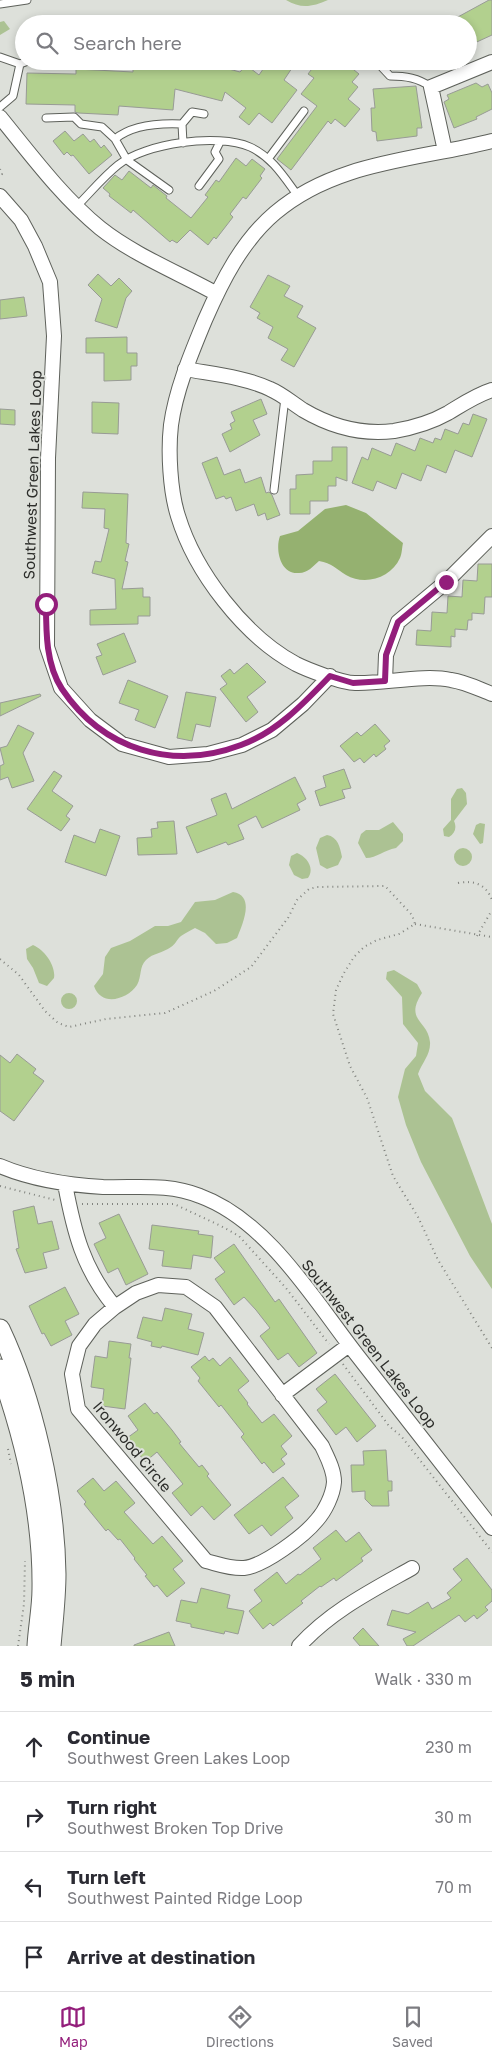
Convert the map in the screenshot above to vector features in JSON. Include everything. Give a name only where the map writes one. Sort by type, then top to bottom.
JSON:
[{"type":"main road","points":[[0,1329],[24,1390],[45,1475],[56,1573],[52,1646]]},
{"type":"main road","points":[[0,1369],[21,1434],[38,1528],[42,1590],[37,1646]]},
{"type":"street","points":[[477,68],[492,62]]},
{"type":"street","points":[[445,150],[431,88],[473,70]]},
{"type":"street","points":[[0,117],[53,181],[101,228],[132,248],[217,294]]},
{"type":"street","points":[[492,141],[354,170],[318,185],[274,213],[240,251],[217,294],[185,369],[171,425],[170,461],[178,516],[197,559],[221,597],[251,631],[296,664],[353,683],[450,679],[492,694]]},
{"type":"street","name":"Southwest Green Lakes Loop","points":[[0,196],[21,220],[35,246],[50,282],[54,336],[48,458],[47,647],[61,688],[90,720],[122,744],[169,757],[208,754],[242,745],[272,730],[303,704],[330,676]]},
{"type":"street","points":[[185,369],[249,382],[270,389],[311,414],[336,426],[363,431],[393,431],[423,423],[446,414],[479,394],[492,390]]},
{"type":"street","points":[[385,681],[386,655],[398,622],[446,582],[492,536]]},
{"type":"street","name":"Southwest Green Lakes Loop","points":[[0,1166],[21,1175],[65,1184],[175,1187],[228,1208],[252,1226],[322,1306],[349,1345],[492,1528]]},
{"type":"street","points":[[65,1184],[83,1256],[100,1288],[115,1307]]},
{"type":"street","name":"Ironwood Circle","points":[[158,1285],[186,1287],[215,1307],[282,1395],[322,1446],[330,1462],[334,1482],[329,1501],[317,1521],[268,1561],[244,1568],[224,1566],[206,1561],[78,1410],[72,1374],[79,1346],[95,1324],[115,1307],[136,1293],[158,1285]]},
{"type":"street","points":[[282,1395],[349,1345]]},
{"type":"street","points":[[299,1646],[323,1621],[337,1610],[412,1568]]},
{"type":"lane","points":[[0,4],[27,0]]},
{"type":"lane","points":[[0,57],[15,62]]},
{"type":"lane","points":[[0,107],[13,96],[19,70]]},
{"type":"lane","points":[[384,70],[390,76],[407,76],[421,81],[431,88]]},
{"type":"lane","points":[[268,159],[304,111]]},
{"type":"lane","points":[[184,143],[182,124],[192,112],[204,114]]},
{"type":"lane","points":[[46,118],[74,117],[81,124],[102,127],[115,139],[127,160],[169,190]]},
{"type":"lane","points":[[115,139],[123,132],[162,124],[182,124]]},
{"type":"lane","points":[[199,186],[219,160],[215,152],[220,142]]},
{"type":"lane","points":[[77,206],[118,165],[156,146],[184,143],[220,142],[250,147],[276,165],[298,196]]},
{"type":"lane","points":[[274,490],[286,398]]},
{"type":"path","points":[[0,169],[2,174],[0,176]]},
{"type":"path","points":[[458,883],[470,881],[478,884],[489,893],[492,900]]},
{"type":"path","points":[[0,959],[19,975],[45,1011],[58,1023],[69,1027],[106,1019],[165,1013],[237,978],[250,967],[276,935],[297,900],[303,894],[317,887],[385,886],[412,915],[415,924]]},
{"type":"path","points":[[477,936],[492,910]]},
{"type":"path","points":[[492,937],[477,936],[415,924],[399,934],[370,943],[354,957],[336,990],[334,1020],[350,1066],[367,1098],[393,1176],[418,1216],[438,1260],[492,1348]]},
{"type":"path","points":[[0,1186],[69,1203],[174,1204],[239,1236],[286,1288],[323,1334],[389,1426],[401,1436],[492,1552]]},
{"type":"path","points":[[8,1445],[12,1467]]},
{"type":"path","points":[[18,1646],[24,1604],[25,1556]]},
{"type":"shaded area","points":[[286,0],[328,0],[302,6]]},
{"type":"shaded area","points":[[4,21],[10,29],[0,35],[0,22]]},
{"type":"shaded area","points":[[346,505],[366,513],[403,543],[401,556],[396,565],[384,575],[369,580],[353,578],[331,565],[319,561],[302,573],[293,573],[287,570],[280,560],[278,548],[280,536],[298,531],[325,509]]},
{"type":"shaded area","points":[[462,788],[466,793],[467,804],[454,821],[454,832],[449,837],[444,836],[443,829],[451,820],[451,799],[457,789]]},
{"type":"shaded area","points":[[393,822],[403,834],[403,841],[396,848],[374,857],[366,858],[358,843],[361,834],[366,830],[379,830]]},
{"type":"shaded area","points":[[480,823],[485,824],[483,843],[480,844],[473,834],[476,825]]},
{"type":"shaded area","points":[[327,835],[336,840],[342,857],[338,865],[327,869],[320,865],[316,848],[320,838]]},
{"type":"shaded area","points":[[463,848],[469,851],[472,857],[469,863],[463,866],[457,863],[454,857],[457,851]]},
{"type":"shaded area","points":[[297,853],[309,863],[311,870],[308,878],[302,879],[294,875],[289,865],[291,856]]},
{"type":"shaded area","points":[[233,892],[244,899],[246,905],[244,919],[237,938],[227,943],[216,944],[205,933],[195,928],[181,936],[174,945],[165,951],[146,960],[142,966],[137,985],[127,994],[114,999],[108,999],[97,993],[94,986],[103,974],[105,957],[111,948],[130,941],[155,926],[168,926],[181,922],[195,902],[215,900]]},
{"type":"shaded area","points":[[33,945],[45,954],[53,968],[54,978],[47,986],[39,983],[27,959],[26,949]]},
{"type":"shaded area","points":[[394,970],[417,984],[422,993],[415,1009],[418,1020],[428,1035],[430,1046],[418,1074],[425,1091],[452,1118],[492,1224],[492,1289],[470,1256],[421,1162],[406,1125],[398,1097],[405,1069],[416,1056],[418,1043],[403,1024],[402,997],[386,979],[387,972]]},
{"type":"shaded area","points":[[69,993],[77,1001],[69,1009],[61,1001]]},
{"type":"building","points":[[492,0],[492,35],[477,42],[477,15],[462,15]]},
{"type":"building","points":[[76,70],[133,72],[133,70],[233,70],[240,72],[242,70],[252,70],[259,75],[262,70],[291,70],[284,80],[297,90],[272,123],[259,113],[249,125],[239,117],[246,108],[225,92],[222,101],[175,89],[173,110],[119,106],[118,115],[78,113],[75,112],[75,105],[26,104],[27,73],[76,74]]},
{"type":"building","points":[[311,70],[354,70],[359,74],[352,82],[358,87],[348,99],[360,109],[345,127],[335,119],[331,124],[328,121],[291,170],[277,159],[317,106],[301,94],[314,78],[308,74]]},
{"type":"building","points":[[476,83],[482,87],[488,84],[492,93],[492,109],[476,117],[477,119],[454,128],[444,102],[449,99],[447,95]]},
{"type":"building","points":[[416,86],[422,128],[417,128],[417,136],[377,141],[376,132],[372,131],[371,108],[375,108],[373,89]]},
{"type":"building","points":[[65,131],[74,141],[83,134],[90,142],[94,139],[101,148],[104,145],[112,155],[89,174],[73,155],[71,156],[67,152],[64,155],[53,141]]},
{"type":"building","points":[[236,158],[246,166],[252,159],[265,169],[260,176],[262,178],[246,199],[243,197],[230,214],[233,217],[216,239],[214,237],[208,245],[190,230],[177,243],[172,240],[170,242],[133,210],[131,213],[109,196],[110,194],[103,188],[115,175],[122,180],[129,171],[151,188],[153,185],[191,218],[208,197],[205,195],[216,180],[219,182]]},
{"type":"building","points":[[98,274],[111,286],[119,278],[132,291],[126,298],[117,328],[95,321],[102,299],[88,285]]},
{"type":"building","points":[[268,275],[290,286],[284,296],[303,306],[297,317],[316,328],[294,367],[281,360],[288,349],[268,338],[273,327],[257,318],[260,313],[250,307]]},
{"type":"building","points":[[24,297],[27,316],[0,319],[0,300]]},
{"type":"building","points":[[127,337],[127,353],[137,353],[137,366],[131,366],[131,380],[104,381],[104,353],[86,353],[86,338]]},
{"type":"building","points":[[261,399],[267,414],[253,420],[260,435],[230,452],[222,434],[232,429],[230,424],[235,421],[231,412]]},
{"type":"building","points":[[92,402],[119,403],[118,434],[92,433]]},
{"type":"building","points":[[0,409],[15,410],[15,425],[0,424]]},
{"type":"building","points":[[473,414],[487,419],[472,457],[455,450],[446,473],[427,465],[421,481],[402,473],[396,489],[377,481],[373,491],[352,483],[362,457],[368,460],[372,448],[391,456],[396,443],[415,451],[420,438],[433,443],[435,438],[441,440],[445,429],[458,434],[463,423],[469,425]]},
{"type":"building","points":[[332,447],[347,447],[347,481],[336,477],[336,486],[328,486],[328,501],[310,501],[310,514],[290,514],[290,489],[296,489],[296,475],[313,474],[313,461],[332,461]]},
{"type":"building","points":[[217,457],[224,475],[240,469],[245,483],[261,477],[266,493],[269,492],[272,495],[280,515],[267,520],[265,513],[258,516],[254,504],[236,511],[231,497],[226,499],[224,496],[216,499],[202,463]]},
{"type":"building","points":[[83,492],[128,494],[126,543],[129,544],[125,561],[128,562],[122,589],[143,588],[143,597],[150,597],[150,616],[138,616],[138,624],[90,625],[90,610],[116,609],[115,579],[92,573],[95,561],[101,562],[109,529],[104,528],[105,509],[82,508]]},
{"type":"building","points":[[478,564],[492,564],[492,597],[485,597],[484,614],[472,613],[472,620],[468,620],[467,630],[455,629],[455,637],[451,636],[451,647],[416,645],[417,630],[431,631],[432,612],[447,613],[448,596],[462,597],[463,580],[477,581]]},
{"type":"building","points":[[124,633],[136,662],[103,675],[96,657],[102,655],[97,644]]},
{"type":"building","points":[[247,663],[266,682],[247,697],[258,712],[246,722],[220,689],[227,684],[221,676],[230,669],[234,674]]},
{"type":"building","points":[[128,680],[168,696],[155,728],[135,720],[139,710],[119,703]]},
{"type":"building","points":[[186,692],[216,697],[210,727],[196,724],[192,741],[177,738]]},
{"type":"building","points":[[40,694],[41,696],[0,716],[0,703]]},
{"type":"building","points":[[375,724],[390,741],[384,746],[386,749],[376,757],[374,754],[364,763],[360,758],[354,762],[340,746],[357,732],[361,736]]},
{"type":"building","points":[[18,725],[34,733],[23,753],[34,781],[12,788],[8,777],[0,780],[0,766],[4,764],[0,748],[7,746]]},
{"type":"building","points":[[344,769],[351,788],[342,790],[345,798],[320,806],[315,791],[326,787],[323,776]]},
{"type":"building","points":[[54,771],[62,776],[52,791],[73,806],[66,816],[70,819],[61,831],[27,809]]},
{"type":"building","points":[[295,777],[306,799],[297,804],[300,810],[262,828],[256,816],[238,825],[244,839],[228,845],[226,842],[197,853],[186,827],[217,815],[211,799],[226,793],[232,809]]},
{"type":"building","points":[[174,821],[177,854],[138,855],[137,838],[152,837],[151,829],[158,828],[157,822]]},
{"type":"building","points":[[100,829],[120,836],[106,876],[65,862],[74,835],[95,843]]},
{"type":"building","points":[[17,1054],[36,1069],[33,1073],[44,1081],[14,1121],[0,1111],[0,1055],[10,1063]]},
{"type":"building","points":[[34,1206],[38,1224],[52,1221],[59,1249],[43,1253],[47,1268],[25,1273],[16,1249],[19,1248],[13,1211]]},
{"type":"building","points":[[119,1214],[148,1274],[126,1285],[118,1268],[108,1273],[94,1244],[106,1238],[99,1223]]},
{"type":"building","points":[[152,1225],[199,1231],[198,1234],[213,1236],[211,1258],[193,1255],[191,1269],[162,1266],[164,1251],[149,1249]]},
{"type":"building","points":[[234,1244],[275,1302],[279,1299],[317,1353],[299,1367],[288,1353],[278,1360],[260,1336],[270,1328],[256,1310],[244,1297],[234,1305],[215,1279],[225,1272],[214,1258]]},
{"type":"building","points":[[65,1287],[79,1314],[65,1321],[72,1335],[51,1346],[44,1333],[42,1334],[29,1306]]},
{"type":"building","points":[[165,1308],[192,1314],[188,1329],[204,1333],[198,1355],[162,1346],[161,1348],[151,1346],[152,1342],[137,1338],[143,1317],[162,1321]]},
{"type":"building","points":[[109,1341],[131,1344],[125,1409],[102,1406],[104,1389],[91,1387],[95,1356],[107,1358]]},
{"type":"building","points":[[205,1356],[209,1361],[213,1358],[220,1366],[230,1357],[249,1381],[238,1390],[247,1404],[262,1423],[274,1414],[292,1436],[281,1446],[287,1454],[281,1459],[285,1464],[273,1473],[264,1462],[262,1464],[241,1437],[244,1434],[221,1405],[219,1407],[198,1381],[200,1378],[191,1367]]},
{"type":"building","points":[[335,1374],[376,1426],[357,1442],[346,1427],[336,1435],[317,1410],[327,1402],[316,1389]]},
{"type":"building","points":[[145,1403],[154,1414],[157,1412],[199,1467],[202,1465],[209,1474],[207,1476],[231,1505],[214,1520],[202,1506],[191,1516],[172,1493],[183,1484],[157,1452],[145,1462],[127,1438],[138,1430],[128,1416]]},
{"type":"building","points":[[386,1450],[388,1481],[392,1481],[392,1491],[388,1491],[389,1506],[372,1506],[365,1499],[365,1491],[352,1492],[351,1465],[364,1465],[363,1451]]},
{"type":"building","points":[[283,1477],[299,1496],[285,1507],[293,1518],[271,1536],[262,1525],[249,1534],[234,1515]]},
{"type":"building","points":[[93,1478],[104,1491],[116,1481],[135,1503],[124,1512],[153,1544],[162,1536],[183,1561],[173,1569],[185,1583],[167,1597],[157,1585],[154,1587],[145,1576],[147,1575],[120,1539],[118,1540],[108,1529],[106,1531],[84,1504],[86,1502],[77,1491]]},
{"type":"building","points":[[336,1530],[346,1542],[359,1532],[372,1550],[361,1558],[363,1561],[336,1581],[334,1578],[320,1586],[301,1601],[303,1603],[273,1626],[270,1623],[263,1629],[249,1611],[262,1601],[254,1590],[277,1572],[286,1584],[298,1574],[300,1575],[321,1559],[313,1548]]},
{"type":"building","points":[[467,1558],[492,1590],[492,1601],[485,1607],[488,1610],[477,1619],[474,1615],[465,1622],[459,1615],[413,1646],[407,1646],[403,1639],[416,1632],[387,1625],[392,1610],[408,1614],[428,1602],[432,1609],[451,1598],[447,1593],[462,1580],[453,1569]]},
{"type":"building","points":[[201,1588],[230,1595],[227,1608],[244,1611],[238,1634],[225,1631],[224,1634],[191,1627],[191,1624],[176,1621],[181,1600],[197,1603]]},
{"type":"building","points":[[363,1628],[379,1646],[360,1646],[353,1638]]},
{"type":"building","points":[[169,1632],[175,1646],[134,1646],[134,1645]]},
{"type":"route","points":[[46,604],[47,647],[61,688],[90,720],[122,744],[169,757],[208,754],[242,745],[272,730],[303,704],[330,676],[353,683],[385,681],[386,655],[398,622],[446,582]]}]
